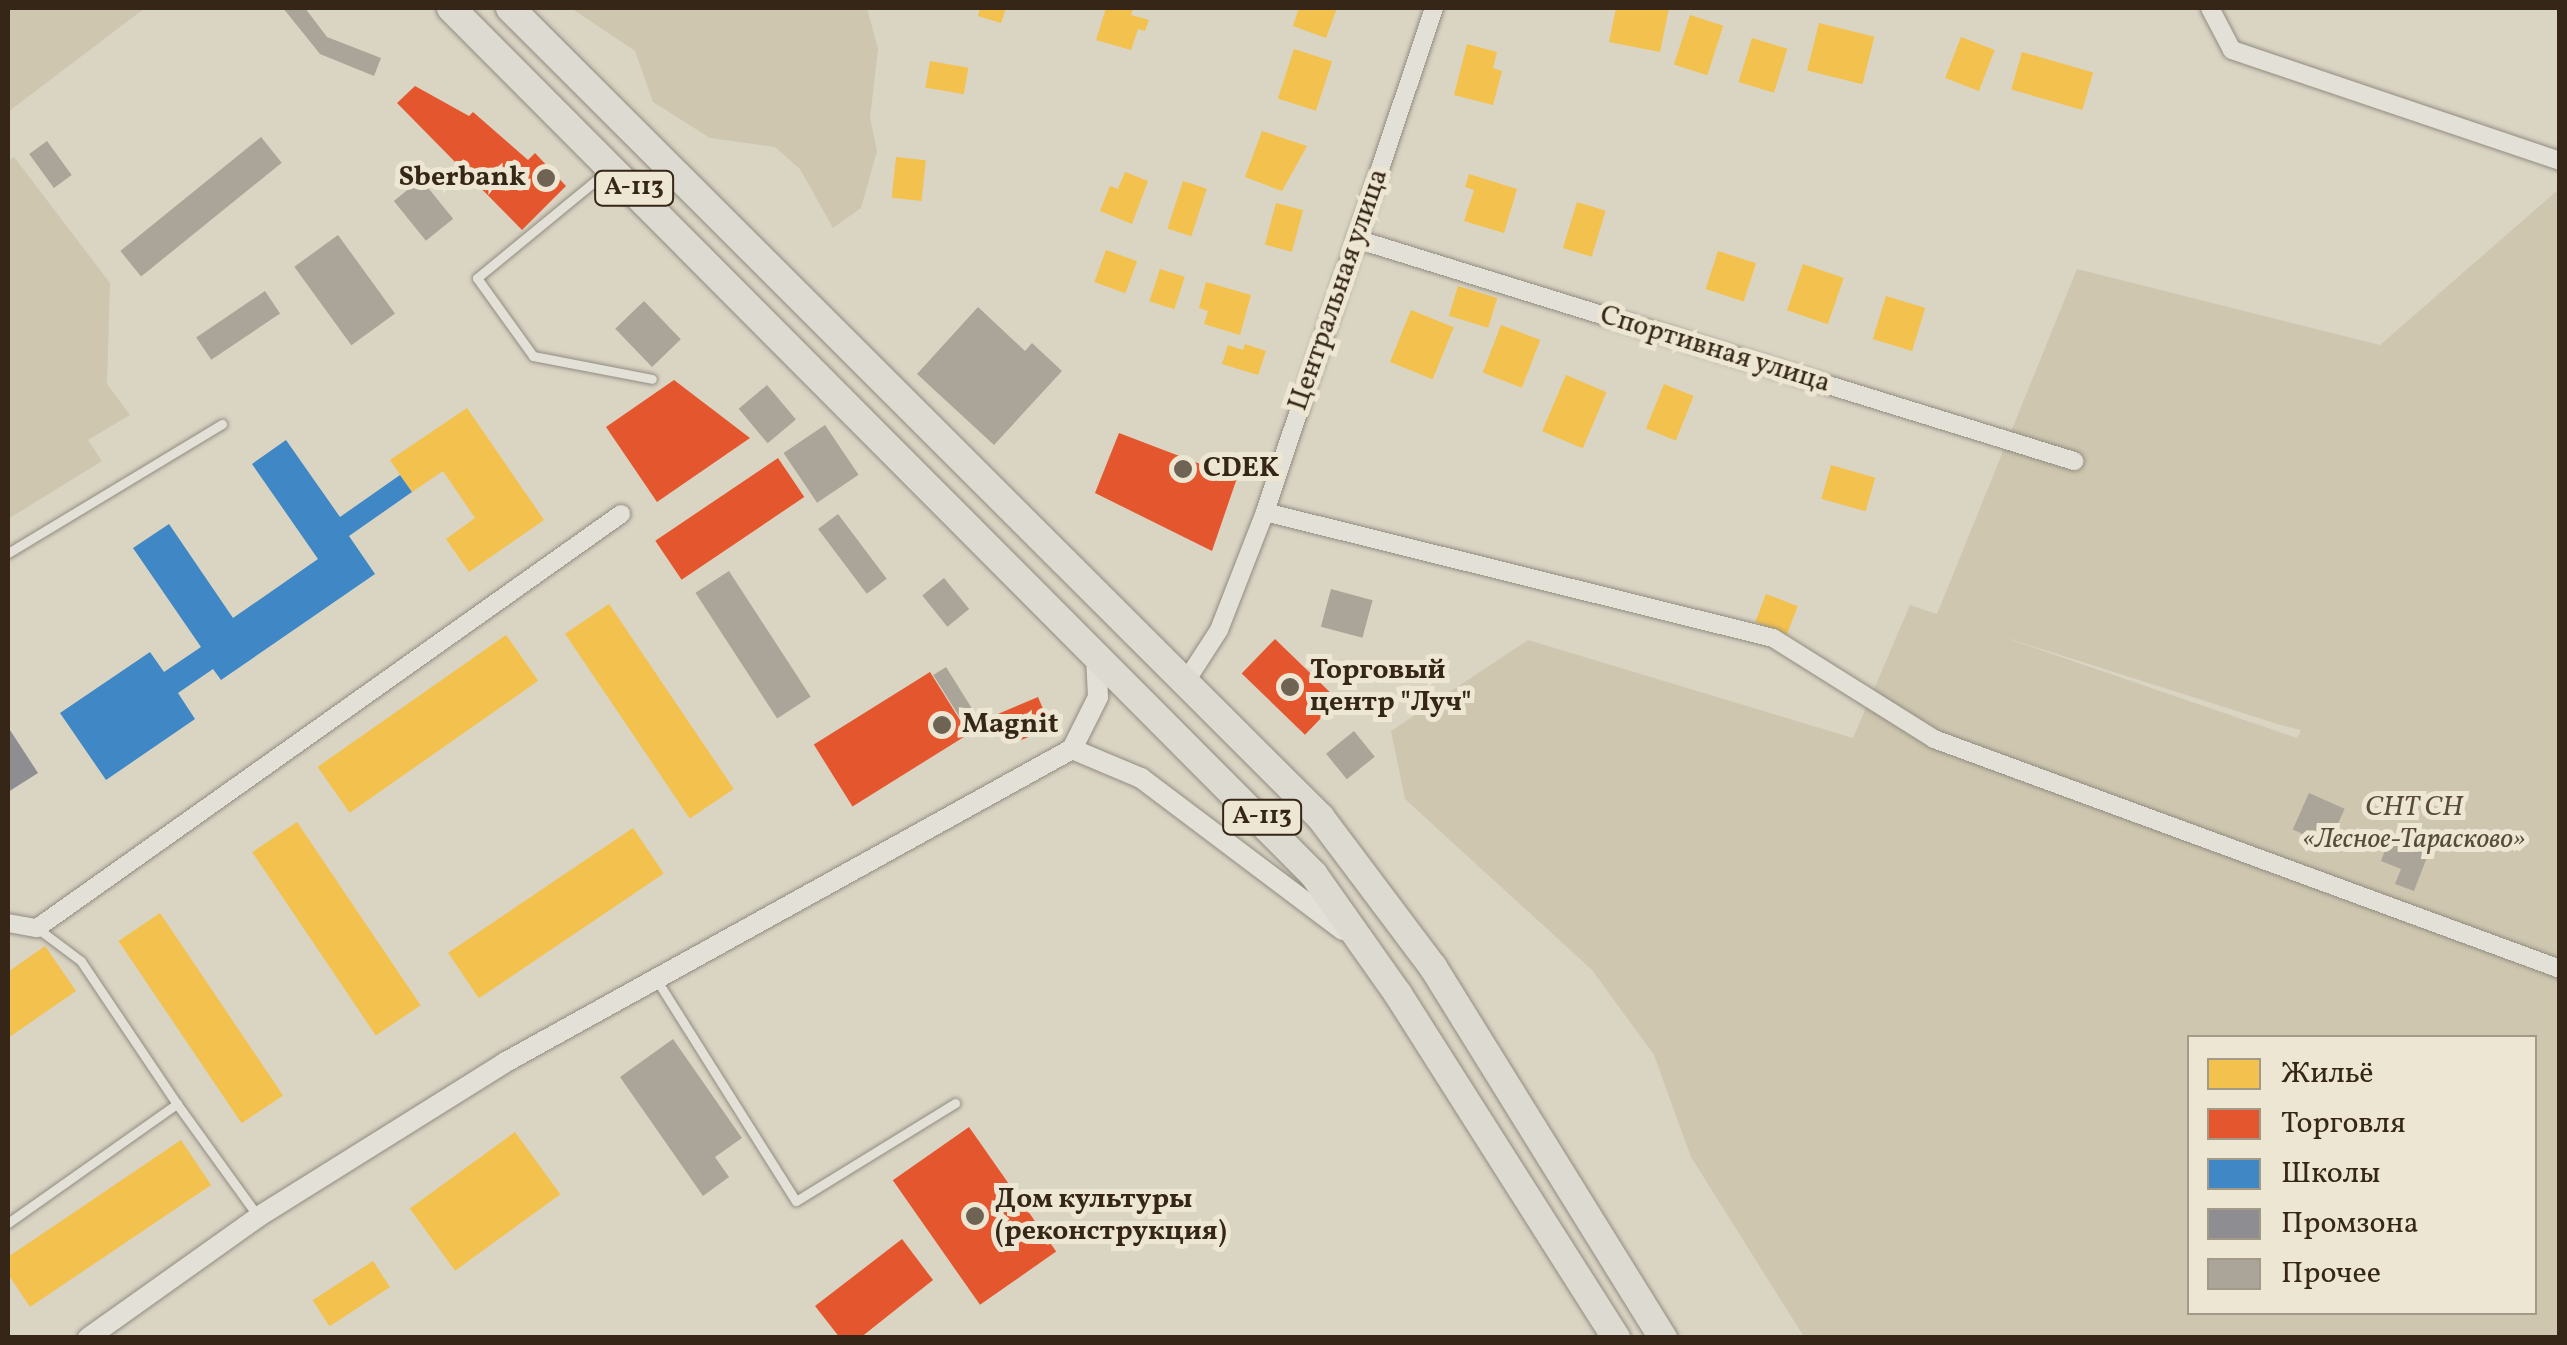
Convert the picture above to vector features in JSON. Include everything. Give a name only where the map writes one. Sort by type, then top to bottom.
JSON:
[{"type":"highway","name":"А-113","points":[[451,8],[1262,816],[1374,958],[1616,1338]]},
{"type":"highway","name":"А-113","points":[[510,8],[1188,678],[1377,886],[1663,1338]]},
{"type":"street","name":"Центральная улица","points":[[1188,678],[1219,630],[1265,512],[1434,8]]},
{"type":"street","points":[[2210,8],[2232,50],[2560,162]]},
{"type":"street","name":"Спортивная улица","points":[[1356,239],[2074,461]]},
{"type":"street","points":[[1265,512],[1773,638],[1934,739],[2560,969]]},
{"type":"street","points":[[8,924],[37,928],[620,514]]},
{"type":"street","points":[[88,1338],[258,1217],[504,1063],[1072,749],[1098,697],[1094,648]]},
{"type":"street","points":[[1072,749],[1142,778],[1328,916],[1374,958]]},
{"type":"lane","points":[[612,166],[551,223],[476,278],[533,356],[652,379]]},
{"type":"lane","points":[[8,553],[222,424]]},
{"type":"lane","points":[[37,928],[81,961],[258,1217]]},
{"type":"lane","points":[[656,979],[796,1201],[955,1103]]},
{"type":"lane","points":[[8,1223],[177,1104]]},
{"type":"green space","points":[[8,8],[145,8],[8,112]]},
{"type":"green space","points":[[571,8],[867,8],[878,49],[870,118],[877,151],[861,208],[833,228],[800,169],[775,147],[710,138],[653,102],[635,51]]},
{"type":"green space","points":[[14,157],[110,283],[107,384],[130,415],[88,440],[102,461],[8,519],[8,161]]},
{"type":"green space","name":"СНТ СН «Лесное-Тарасково»","points":[[2559,189],[2559,1337],[1804,1337],[1691,1157],[1654,1055],[1592,970],[1405,799],[1391,731],[1528,640],[1853,738],[1910,605],[1937,614],[2077,269],[2380,345]],"holes":[[[1997,635],[2301,730],[2297,738]]]},
{"type":"building: Жильё","points":[[980,8],[1006,8],[1001,23],[978,16]]},
{"type":"building: Жильё","points":[[1106,8],[1133,8],[1131,15],[1149,20],[1145,31],[1138,29],[1131,50],[1096,40]]},
{"type":"building: Жильё","points":[[1299,8],[1337,8],[1326,38],[1293,26]]},
{"type":"building: Жильё","points":[[1616,8],[1669,8],[1660,52],[1609,42]]},
{"type":"building: Жильё","points":[[1690,15],[1723,26],[1707,75],[1674,64]]},
{"type":"building: Жильё","points":[[1819,23],[1874,37],[1862,84],[1807,71]]},
{"type":"building: Жильё","points":[[1961,37],[1995,50],[1979,91],[1945,78]]},
{"type":"building: Жильё","points":[[1752,38],[1787,49],[1774,93],[1739,82]]},
{"type":"building: Жильё","points":[[1467,44],[1497,52],[1493,68],[1502,71],[1493,105],[1454,95]]},
{"type":"building: Жильё","points":[[1294,49],[1332,61],[1316,111],[1278,98]]},
{"type":"building: Жильё","points":[[2022,52],[2093,72],[2082,110],[2011,89]]},
{"type":"building: Жильё","points":[[930,61],[968,68],[964,94],[925,88]]},
{"type":"building: Жильё","points":[[1262,131],[1307,146],[1282,191],[1245,177]]},
{"type":"building: Жильё","points":[[896,157],[926,160],[922,201],[892,198]]},
{"type":"building: Жильё","points":[[1125,172],[1148,181],[1132,224],[1100,211],[1110,186],[1118,189]]},
{"type":"building: Жильё","points":[[1469,174],[1517,189],[1504,233],[1464,221],[1474,190],[1465,187]]},
{"type":"building: Жильё","points":[[1183,181],[1207,189],[1191,236],[1168,229]]},
{"type":"building: Жильё","points":[[1577,202],[1606,211],[1592,257],[1563,248]]},
{"type":"building: Жильё","points":[[1276,203],[1303,210],[1292,252],[1265,245]]},
{"type":"building: Жильё","points":[[1106,250],[1137,261],[1125,293],[1094,282]]},
{"type":"building: Жильё","points":[[1718,251],[1756,263],[1744,301],[1706,289]]},
{"type":"building: Жильё","points":[[1803,264],[1844,278],[1828,324],[1787,310]]},
{"type":"building: Жильё","points":[[1160,269],[1185,277],[1174,309],[1149,301]]},
{"type":"building: Жильё","points":[[1206,282],[1251,295],[1240,335],[1204,324],[1208,311],[1199,308]]},
{"type":"building: Жильё","points":[[1458,286],[1497,298],[1488,328],[1449,316]]},
{"type":"building: Жильё","points":[[1886,296],[1925,308],[1912,351],[1873,339]]},
{"type":"building: Жильё","points":[[1411,310],[1454,327],[1433,379],[1390,362]]},
{"type":"building: Жильё","points":[[1501,325],[1540,340],[1522,388],[1483,373]]},
{"type":"building: Жильё","points":[[1245,344],[1266,351],[1258,375],[1222,364],[1228,345],[1243,350]]},
{"type":"building: Жильё","points":[[1566,375],[1607,392],[1583,448],[1542,431]]},
{"type":"building: Жильё","points":[[1664,384],[1694,396],[1676,440],[1646,429]]},
{"type":"building: Жильё","points":[[467,408],[544,520],[469,572],[446,539],[475,518],[443,471],[412,492],[390,460]]},
{"type":"building: Жильё","points":[[1831,465],[1875,478],[1866,511],[1821,499]]},
{"type":"building: Жильё","points":[[1766,594],[1798,606],[1787,634],[1755,622]]},
{"type":"building: Жильё","points":[[609,604],[734,789],[690,819],[565,634]]},
{"type":"building: Жильё","points":[[506,635],[538,681],[350,813],[318,767]]},
{"type":"building: Жильё","points":[[297,822],[421,1005],[376,1035],[252,852]]},
{"type":"building: Жильё","points":[[633,828],[664,874],[479,998],[448,953]]},
{"type":"building: Жильё","points":[[160,913],[283,1095],[242,1123],[119,941]]},
{"type":"building: Жильё","points":[[45,946],[76,991],[8,1038],[8,972]]},
{"type":"building: Жильё","points":[[515,1132],[560,1194],[455,1271],[410,1208]]},
{"type":"building: Жильё","points":[[181,1140],[211,1185],[30,1307],[8,1274],[8,1257]]},
{"type":"building: Жильё","points":[[373,1261],[390,1287],[329,1326],[313,1300]]},
{"type":"building: Торговля","points":[[415,86],[469,116],[473,112],[528,160],[535,153],[566,186],[522,230],[397,103]]},
{"type":"building: Торговля","points":[[674,380],[750,438],[657,502],[606,427]]},
{"type":"building: Торговля","points":[[1119,433],[1237,478],[1212,551],[1095,493]]},
{"type":"building: Торговля","points":[[778,458],[804,497],[682,580],[655,541]]},
{"type":"building: Торговля","name":"Торговый центр \"Луч\"","points":[[1275,639],[1338,700],[1305,735],[1242,674]]},
{"type":"building: Торговля","points":[[930,672],[969,734],[853,807],[814,745]]},
{"type":"building: Торговля","points":[[1038,697],[1051,727],[1011,744],[998,714]]},
{"type":"building: Торговля","name":"Дом культуры (реконструкция)","points":[[969,1127],[1056,1252],[980,1305],[893,1180]]},
{"type":"building: Торговля","points":[[902,1239],[933,1280],[860,1338],[840,1338],[815,1306]]},
{"type":"building: Школы","points":[[286,440],[340,517],[400,475],[412,492],[349,536],[375,574],[221,680],[213,669],[178,693],[195,719],[106,780],[60,713],[150,652],[164,672],[201,647],[133,548],[169,524],[233,618],[318,559],[252,464]]},
{"type":"building: Промзона","points":[[8,727],[38,773],[8,792]]},
{"type":"building: Прочее","points":[[283,8],[305,8],[327,37],[381,58],[374,76],[320,54]]},
{"type":"building: Прочее","points":[[261,137],[282,163],[141,277],[120,251]]},
{"type":"building: Прочее","points":[[47,141],[72,175],[54,188],[29,154]]},
{"type":"building: Прочее","points":[[421,179],[453,219],[426,241],[394,201]]},
{"type":"building: Прочее","points":[[338,235],[395,313],[351,345],[294,267]]},
{"type":"building: Прочее","points":[[265,291],[280,313],[211,360],[196,337]]},
{"type":"building: Прочее","points":[[644,301],[681,339],[652,367],[615,329]]},
{"type":"building: Прочее","points":[[978,307],[1025,351],[1032,343],[1062,371],[994,445],[917,374]]},
{"type":"building: Прочее","points":[[767,385],[796,419],[768,443],[739,409]]},
{"type":"building: Прочее","points":[[825,425],[859,475],[817,503],[784,453]]},
{"type":"building: Прочее","points":[[838,514],[887,579],[867,594],[818,529]]},
{"type":"building: Прочее","points":[[729,571],[811,697],[777,719],[695,593]]},
{"type":"building: Прочее","points":[[944,578],[969,609],[947,627],[922,596]]},
{"type":"building: Прочее","points":[[1331,589],[1373,600],[1362,638],[1321,627]]},
{"type":"building: Прочее","points":[[946,667],[973,710],[960,718],[933,675]]},
{"type":"building: Прочее","points":[[1354,731],[1375,757],[1347,779],[1326,754]]},
{"type":"building: Прочее","points":[[2309,793],[2345,809],[2328,845],[2293,830]]},
{"type":"building: Прочее","points":[[2390,837],[2429,852],[2414,891],[2395,884],[2401,869],[2381,861]]},
{"type":"building: Прочее","points":[[673,1039],[742,1138],[715,1157],[729,1177],[703,1196],[620,1077]]},
{"type":"place","name":"Sberbank","points":[[546,178]]},
{"type":"place","name":"CDEK","points":[[1183,469]]},
{"type":"place","name":"Торговый центр \"Луч\"","points":[[1290,687]]},
{"type":"place","name":"Magnit","points":[[942,725]]},
{"type":"place","name":"Дом культуры (реконструкция)","points":[[975,1216]]}]
